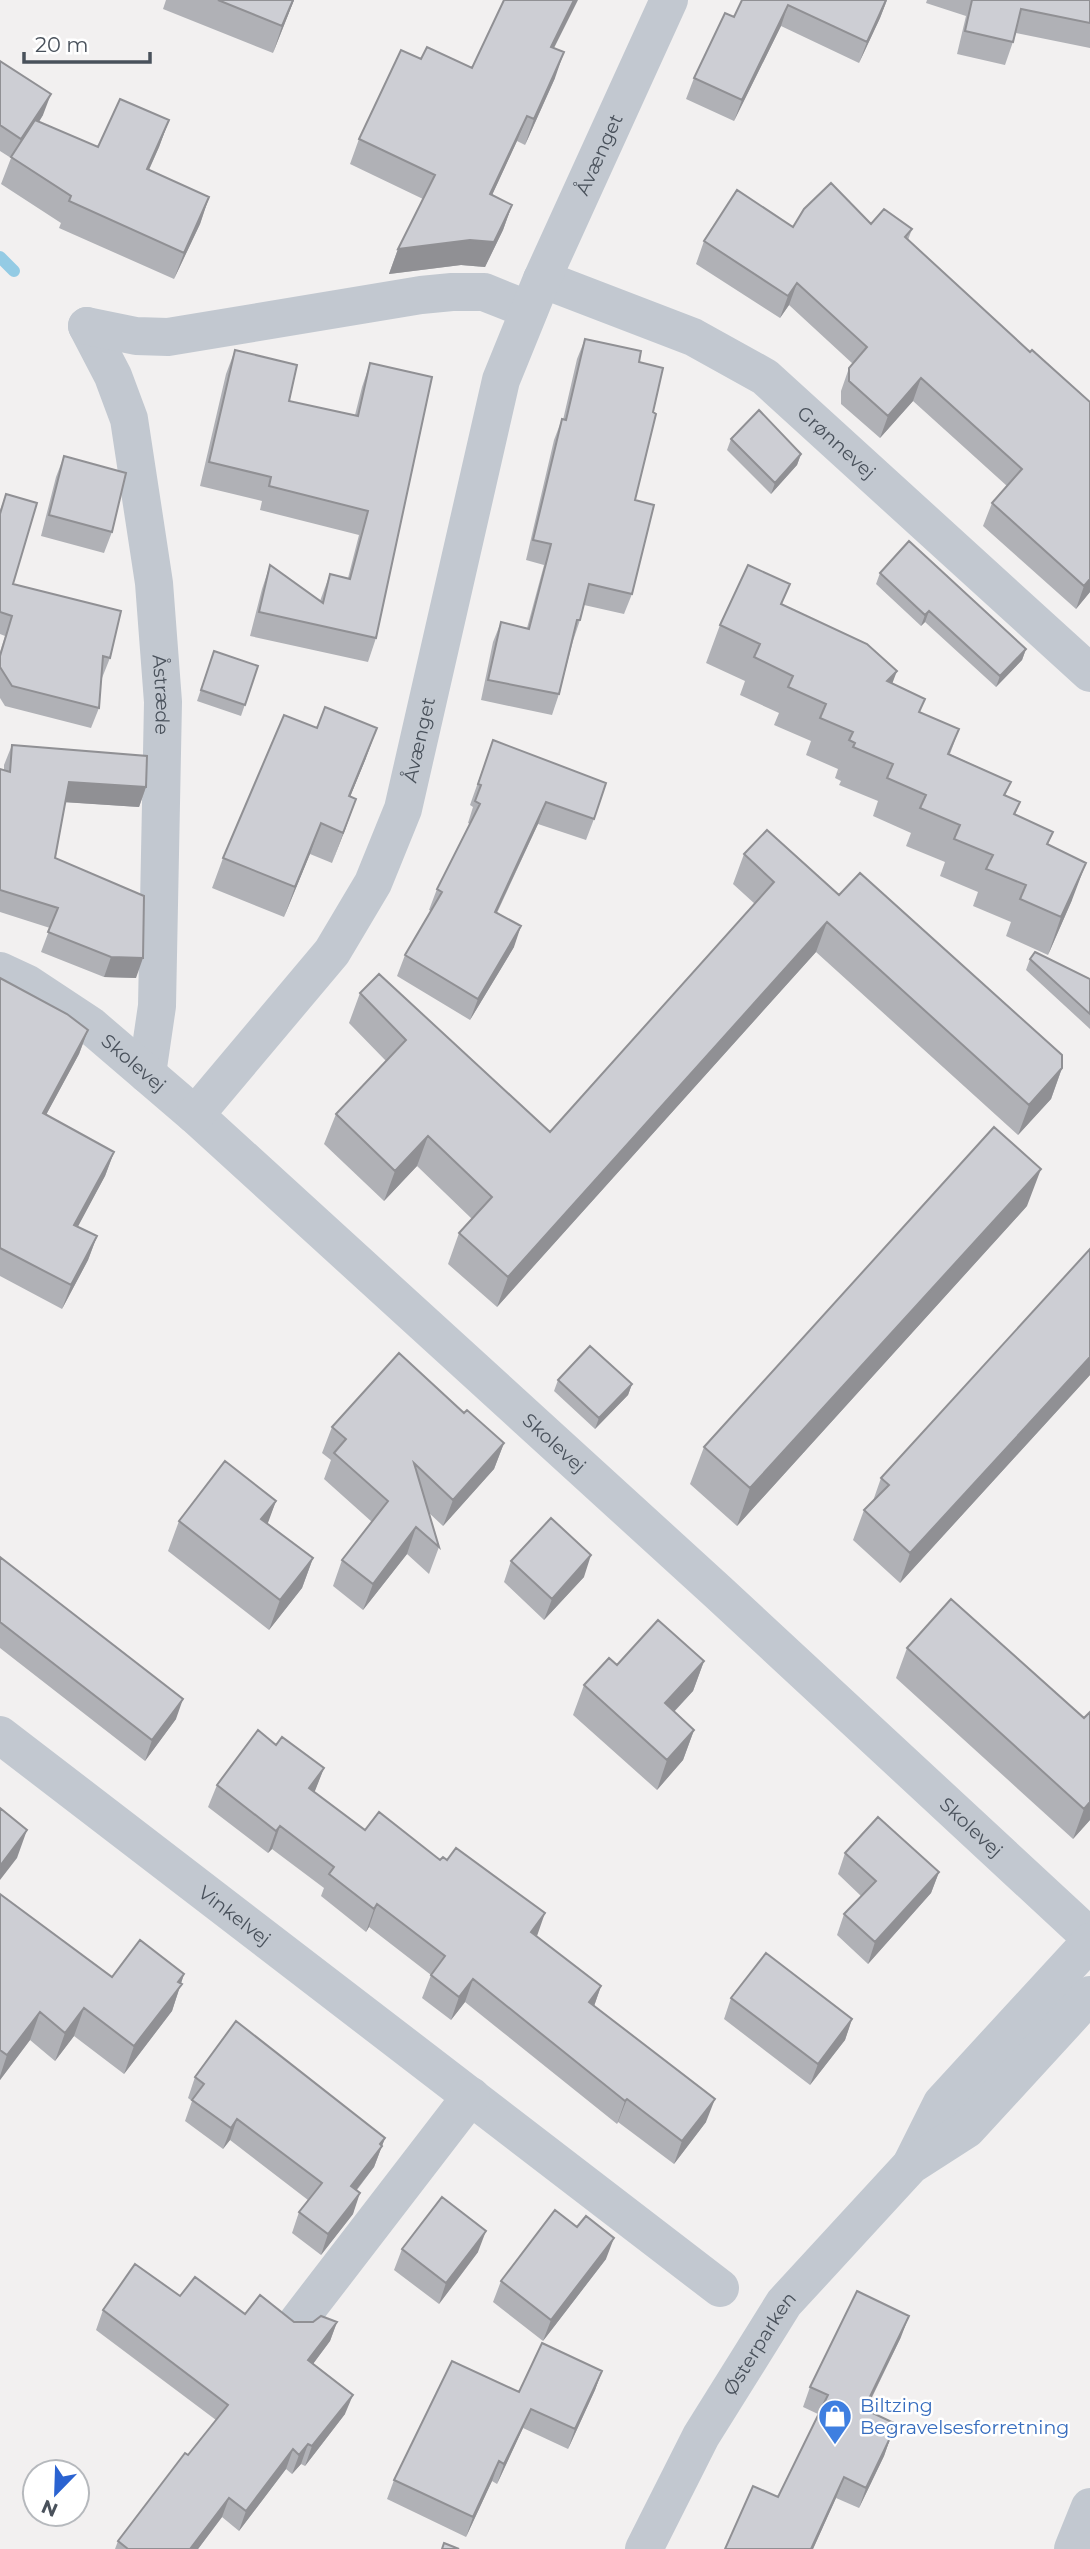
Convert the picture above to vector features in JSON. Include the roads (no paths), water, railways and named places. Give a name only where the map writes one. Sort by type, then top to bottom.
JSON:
[{"type":"street","name":"Åvænget","points":[[195,1115],[332,952],[373,883],[403,809],[501,380],[535,295],[670,0]]},
{"type":"street","name":"Åstræde","points":[[147,1074],[157,1006],[163,702],[155,583],[129,419],[113,376],[87,326],[136,336],[168,337],[452,292],[535,295]]},
{"type":"street","name":"Grønnevej","points":[[535,295],[693,337],[765,377],[1090,673]]},
{"type":"street","name":"Skolevej","points":[[0,971],[28,984],[90,1025],[195,1115],[829,1693],[1090,1940]]},
{"type":"street","name":"Vinkelvej","points":[[0,1735],[720,2288]]},
{"type":"street","name":"Østerparken","points":[[911,2165],[942,2103],[1090,1940]]},
{"type":"street","name":"Østerparken","points":[[644,2549],[701,2436],[784,2303],[911,2165],[967,2129],[1090,1995]]},
{"type":"street","points":[[298,2321],[471,2096]]},
{"type":"street","points":[[1073,2549],[1090,2507]]},
{"type":"waterway","points":[[0,257],[14,271]]},
{"type":"place","name":"Biltzing Begravelsesforretning","points":[[835,2446]]}]
